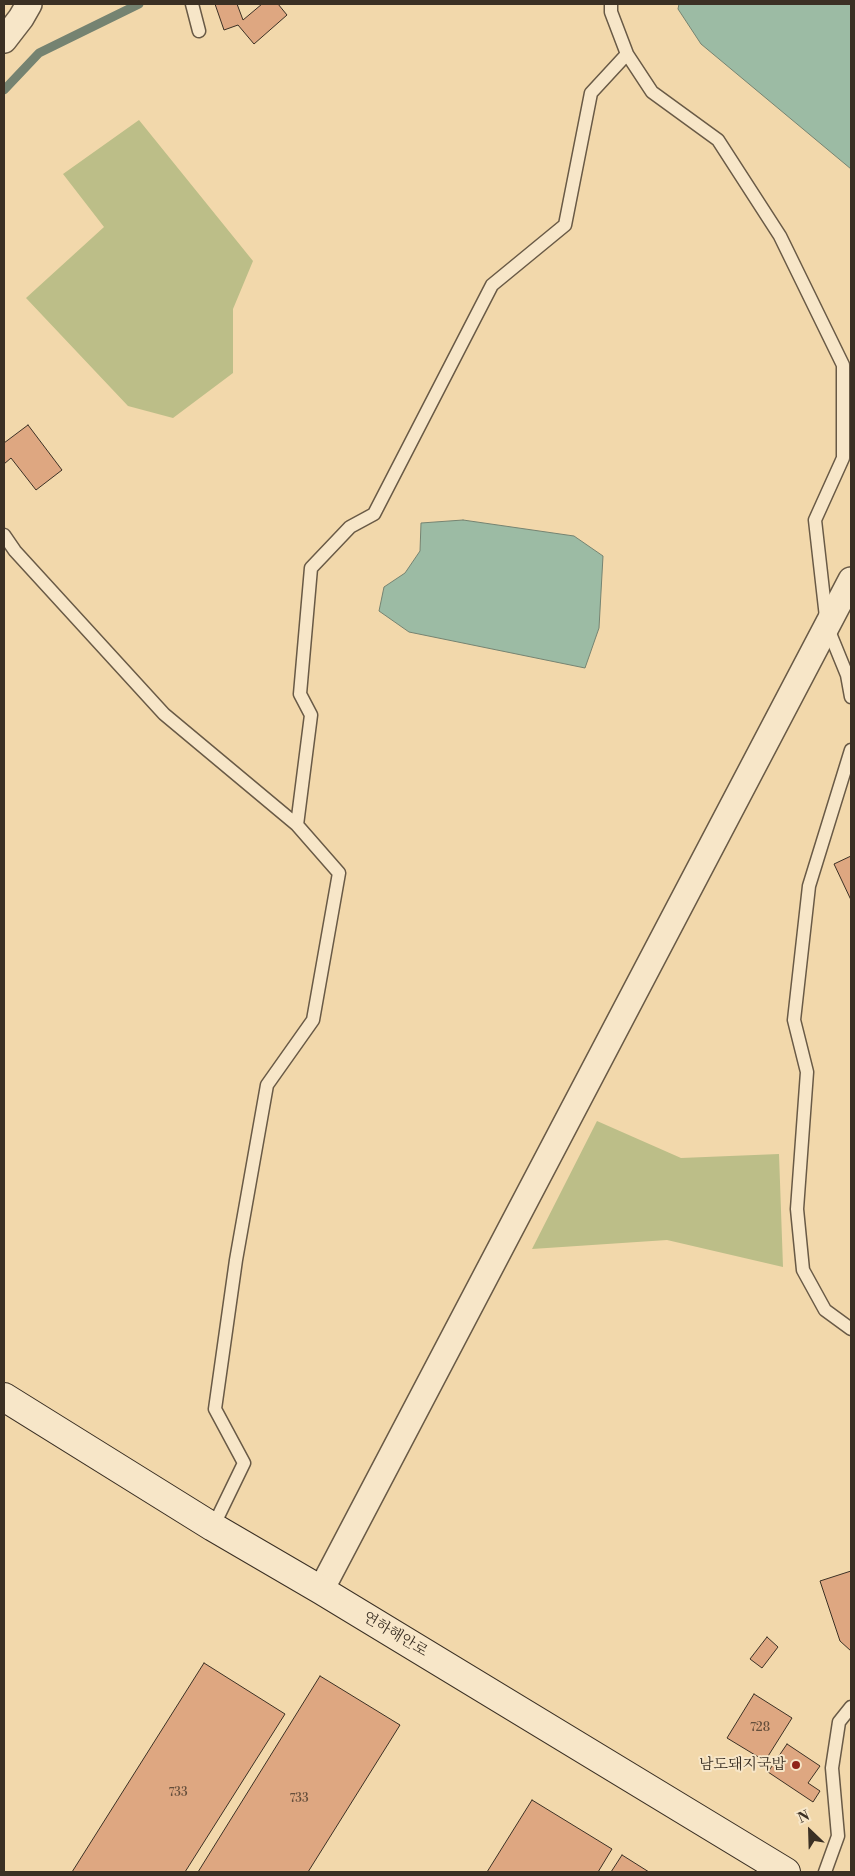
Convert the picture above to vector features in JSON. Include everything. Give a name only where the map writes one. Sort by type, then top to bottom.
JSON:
[{"type":"street","points":[[4,40],[21,18],[28,4]]},
{"type":"street","points":[[321,1590],[851,580]]},
{"type":"street","name":"연하해안로","points":[[4,1397],[213,1527],[321,1590],[786,1872]]},
{"type":"lane","points":[[192,4],[199,31]]},
{"type":"lane","points":[[611,4],[611,12],[627,54],[652,92],[718,140],[780,236],[847,363],[843,458],[816,520],[827,626],[847,675],[851,697]]},
{"type":"lane","points":[[297,825],[311,715],[300,694],[311,568],[350,528],[374,514],[492,285],[565,225],[591,93],[627,54]]},
{"type":"lane","points":[[4,535],[15,551],[164,714],[297,825],[339,874],[313,1020],[267,1085],[236,1260],[215,1409],[244,1463],[213,1527]]},
{"type":"lane","points":[[851,750],[809,886],[794,1020],[806,1072],[797,1209],[803,1270],[825,1310],[851,1329]]},
{"type":"lane","points":[[825,1872],[838,1836],[832,1768],[839,1722],[851,1707]]},
{"type":"green space","points":[[139,120],[253,261],[233,309],[233,373],[173,418],[128,406],[26,298],[104,227],[63,174]]},
{"type":"green space","points":[[597,1121],[681,1158],[779,1154],[783,1267],[667,1240],[532,1249]]},
{"type":"shaded area","points":[[679,4],[851,4],[851,169],[701,44],[678,9]]},
{"type":"shaded area","points":[[463,520],[574,536],[603,556],[599,628],[585,668],[409,632],[379,611],[384,587],[405,573],[420,551],[421,523]]},
{"type":"building","points":[[215,4],[237,4],[243,20],[262,4],[278,4],[287,15],[254,44],[238,25],[224,30]]},
{"type":"building","points":[[28,425],[62,470],[36,490],[11,458],[4,464],[4,443]]},
{"type":"building","points":[[851,856],[851,900],[834,864]]},
{"type":"building","points":[[851,1571],[851,1651],[840,1641],[820,1581]]},
{"type":"building","points":[[767,1637],[778,1647],[762,1668],[750,1659]]},
{"type":"building","points":[[204,1663],[285,1714],[185,1872],[72,1872]]},
{"type":"building","points":[[320,1676],[400,1725],[308,1872],[198,1872]]},
{"type":"building","points":[[754,1694],[792,1718],[765,1761],[727,1738]]},
{"type":"building","points":[[787,1744],[820,1766],[808,1783],[820,1791],[813,1802],[768,1772]]},
{"type":"building","points":[[532,1800],[612,1849],[598,1872],[487,1872]]},
{"type":"building","points":[[622,1855],[649,1872],[611,1872]]},
{"type":"waterway","points":[[4,90],[39,53],[139,4]]},
{"type":"place","name":"남도돼지국밥","points":[[796,1765]]}]
